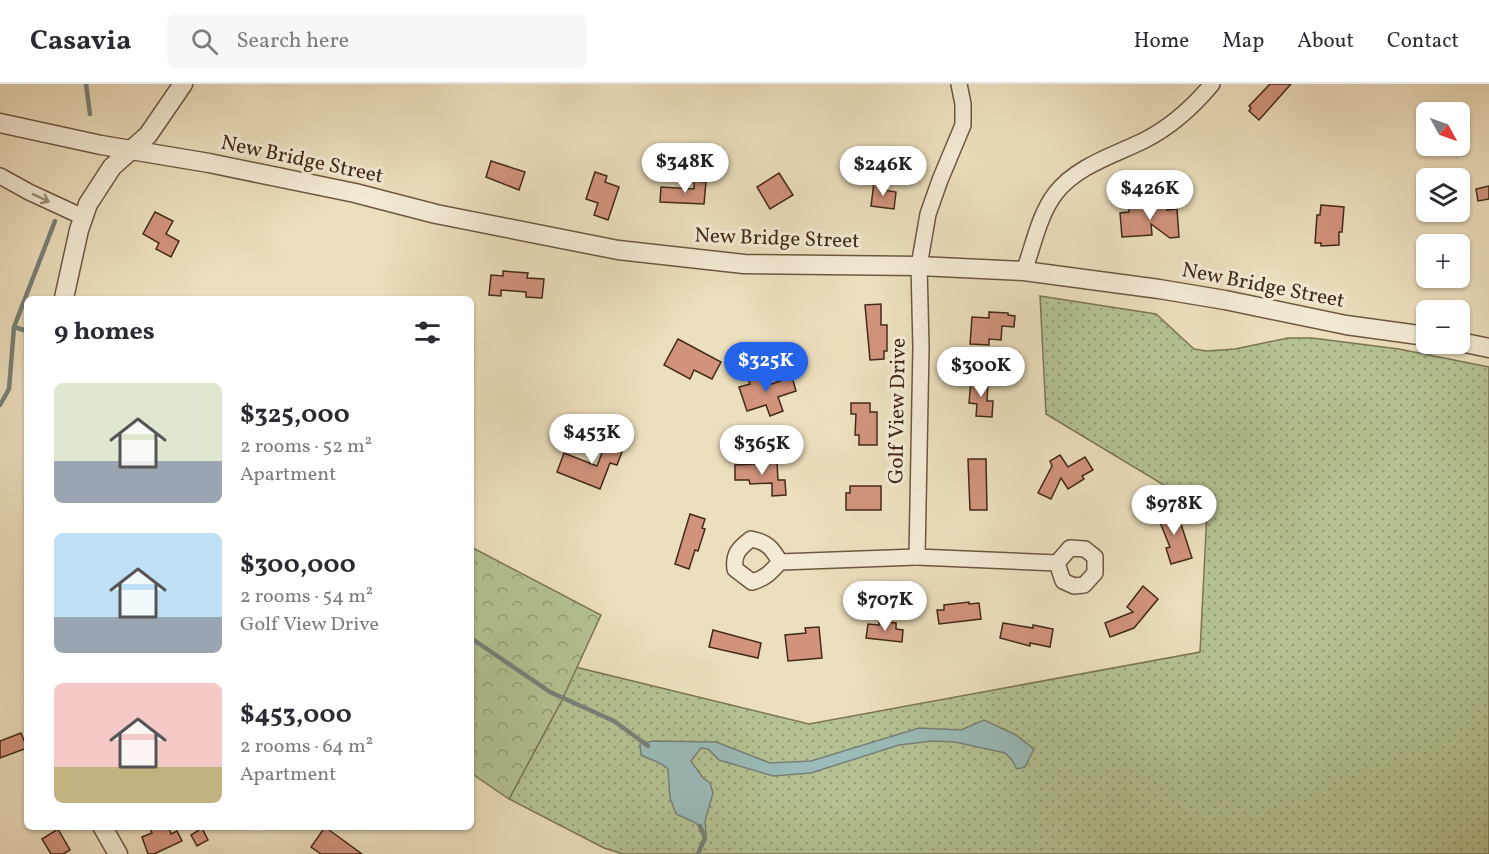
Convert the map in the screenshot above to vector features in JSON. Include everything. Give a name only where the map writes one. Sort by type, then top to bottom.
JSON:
[{"type":"street","points":[[64,296],[82,217],[88,204],[105,176],[148,135],[183,84]]},
{"type":"street","name":"Golf View Drive","points":[[917,557],[921,347],[919,266],[928,214],[963,125],[963,104],[959,84]]},
{"type":"street","points":[[1024,271],[1047,208],[1056,193],[1081,171],[1145,140],[1174,123],[1212,84]]},
{"type":"street","name":"New Bridge Street","points":[[0,123],[355,193],[436,214],[618,250],[744,264],[919,266],[1024,271],[1159,289],[1225,300],[1346,326],[1416,335]]},
{"type":"street","points":[[0,176],[82,217]]},
{"type":"street","points":[[1470,344],[1489,348]]},
{"type":"street","points":[[780,562],[917,557],[1057,563]]},
{"type":"street","points":[[104,830],[118,854]]},
{"type":"green space","points":[[1040,296],[1156,314],[1194,349],[1207,351],[1235,349],[1288,338],[1312,338],[1399,349],[1489,367],[1489,854],[623,854],[604,848],[509,799],[562,700],[575,667],[809,724],[1200,652],[1207,511],[1046,414]]},
{"type":"green space","points":[[474,549],[601,615],[562,700],[509,799],[474,775]]},
{"type":"water","points":[[984,720],[1016,735],[1034,749],[1025,767],[1017,769],[1005,753],[955,742],[932,741],[899,745],[811,773],[773,776],[719,760],[708,749],[701,748],[691,761],[703,778],[710,783],[713,793],[705,821],[706,834],[696,823],[676,814],[670,798],[668,769],[641,755],[640,744],[653,741],[716,742],[770,763],[811,761],[919,728],[961,730]]},
{"type":"building","points":[[1270,84],[1291,84],[1259,120],[1249,111],[1251,108],[1249,106]]},
{"type":"building","points":[[491,161],[525,172],[519,190],[486,177]]},
{"type":"building","points":[[595,172],[607,176],[605,182],[619,187],[608,220],[594,215],[598,203],[586,199]]},
{"type":"building","points":[[779,173],[793,195],[770,209],[757,187]]},
{"type":"building","points":[[694,181],[706,182],[704,204],[660,202],[661,187],[694,189]]},
{"type":"building","points":[[874,182],[885,183],[884,190],[896,192],[894,209],[871,206]]},
{"type":"building","points":[[1489,186],[1489,199],[1478,201],[1476,189]]},
{"type":"building","points":[[1167,203],[1167,210],[1177,209],[1179,237],[1170,238],[1151,224],[1152,235],[1122,237],[1120,213],[1129,212],[1129,206]]},
{"type":"building","points":[[1321,205],[1344,207],[1339,245],[1321,246],[1321,243],[1315,243],[1317,215],[1320,215]]},
{"type":"building","points":[[155,212],[173,221],[166,234],[179,241],[171,257],[156,249],[159,243],[143,234]]},
{"type":"building","points":[[503,271],[528,273],[527,278],[544,279],[542,298],[526,297],[526,292],[501,290],[501,296],[489,295],[491,275],[503,276]]},
{"type":"building","points":[[881,304],[881,325],[887,325],[887,351],[884,351],[884,359],[870,360],[865,305]]},
{"type":"building","points":[[989,312],[1008,313],[1008,315],[1015,316],[1014,327],[1002,326],[1001,340],[989,339],[989,345],[970,344],[972,317],[989,318]]},
{"type":"building","points":[[678,339],[721,362],[712,379],[694,370],[690,379],[664,365]]},
{"type":"building","points":[[767,374],[771,384],[792,377],[796,391],[778,397],[783,411],[770,416],[766,405],[747,411],[739,387],[750,384],[748,380]]},
{"type":"building","points":[[971,380],[988,381],[987,401],[993,401],[992,417],[976,416],[977,404],[969,403]]},
{"type":"building","points":[[851,403],[870,403],[870,412],[877,412],[877,445],[859,445],[859,435],[855,435],[856,414],[851,414]]},
{"type":"building","points":[[608,437],[625,444],[617,465],[610,463],[600,489],[557,472],[564,453],[597,466]]},
{"type":"building","points":[[1060,455],[1068,467],[1085,457],[1093,470],[1082,476],[1084,479],[1068,489],[1061,478],[1051,499],[1038,493],[1052,466],[1050,461]]},
{"type":"building","points":[[968,459],[986,459],[987,510],[970,510]]},
{"type":"building","points":[[777,463],[778,480],[785,480],[786,495],[772,496],[772,483],[750,484],[749,480],[735,480],[735,465]]},
{"type":"building","points":[[850,486],[881,486],[881,510],[846,510],[846,493],[850,493]]},
{"type":"building","points":[[1170,506],[1175,520],[1179,518],[1192,558],[1171,564],[1166,548],[1170,547],[1155,510]]},
{"type":"building","points":[[690,514],[705,519],[702,528],[705,529],[689,569],[675,564]]},
{"type":"building","points":[[1143,586],[1158,599],[1134,628],[1110,637],[1105,623],[1133,612],[1127,607]]},
{"type":"building","points":[[969,602],[969,604],[979,603],[981,619],[939,624],[937,610],[944,610],[944,605]]},
{"type":"building","points":[[879,621],[896,623],[896,629],[903,630],[902,642],[866,638],[868,624],[879,625]]},
{"type":"building","points":[[1003,623],[1053,629],[1050,647],[1030,643],[1030,646],[1000,638]]},
{"type":"building","points":[[819,627],[822,658],[788,661],[785,635],[806,633],[805,628]]},
{"type":"building","points":[[713,630],[761,643],[758,658],[709,647]]},
{"type":"building","points":[[21,733],[24,749],[0,758],[0,741]]},
{"type":"building","points":[[59,830],[70,850],[63,854],[51,854],[42,839]]},
{"type":"building","points":[[151,830],[170,830],[171,834],[177,831],[182,841],[154,854],[148,854],[142,837],[152,833]]},
{"type":"building","points":[[203,830],[208,840],[197,846],[191,835]]},
{"type":"building","points":[[323,830],[329,830],[362,854],[321,854],[311,847]]},
{"type":"waterway","points":[[86,84],[90,114]]},
{"type":"waterway","points":[[26,296],[55,221]]},
{"type":"waterway","points":[[0,405],[9,389],[14,327],[24,301]]},
{"type":"waterway","points":[[14,327],[24,330]]},
{"type":"waterway","points":[[474,640],[550,692],[614,721],[648,746]]},
{"type":"waterway","points":[[698,854],[705,838],[700,826]]}]
